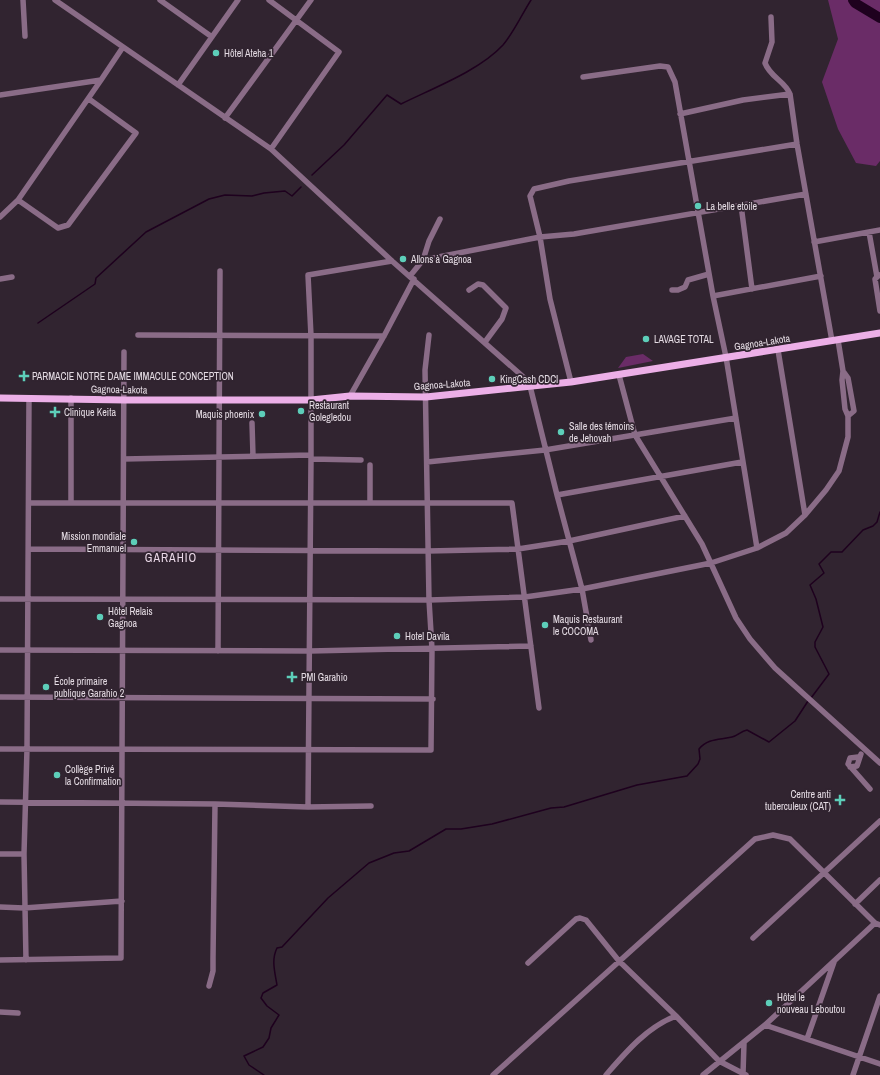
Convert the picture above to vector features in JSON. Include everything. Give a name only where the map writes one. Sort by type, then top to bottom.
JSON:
[{"type":"main road","name":"Gagnoa-Lakota","points":[[0,398],[311,400],[350,396],[426,397],[571,382],[880,333]]},
{"type":"street","points":[[23,0],[25,36]]},
{"type":"street","points":[[55,0],[63,2],[123,47],[271,149],[392,261],[530,382],[545,450],[582,589],[591,640]]},
{"type":"street","points":[[160,0],[212,37]]},
{"type":"street","points":[[178,85],[238,0]]},
{"type":"street","points":[[269,0],[297,19],[339,52],[271,149]]},
{"type":"street","points":[[225,118],[311,0]]},
{"type":"street","points":[[0,599],[429,600],[525,596],[582,589],[711,563],[757,548],[786,533],[826,490],[839,470],[848,437],[848,416],[845,409],[842,380],[843,371],[814,242],[790,94],[788,88],[772,74],[765,63],[772,42],[771,17]]},
{"type":"street","points":[[0,217],[18,200],[89,99],[123,47]]},
{"type":"street","points":[[583,77],[660,66],[668,67],[675,82],[688,162],[726,357],[757,548]]},
{"type":"street","points":[[0,94],[101,80]]},
{"type":"street","points":[[680,114],[743,100],[790,94]]},
{"type":"street","points":[[18,200],[58,228],[68,225],[136,133],[89,99]]},
{"type":"street","points":[[571,382],[550,299],[540,237],[530,196],[534,189],[797,144]]},
{"type":"street","points":[[423,260],[540,237],[574,234],[806,194]]},
{"type":"street","points":[[741,205],[752,289]]},
{"type":"street","points":[[350,396],[384,336],[412,278],[423,260],[429,240],[440,219]]},
{"type":"street","points":[[814,242],[880,230]]},
{"type":"street","points":[[869,232],[878,275],[875,279],[880,311]]},
{"type":"street","points":[[308,808],[311,550],[311,336],[308,275],[392,261]]},
{"type":"street","points":[[218,651],[219,600],[217,550],[220,400],[220,271]]},
{"type":"street","points":[[672,290],[678,290],[685,287],[687,281],[693,277],[709,274]]},
{"type":"street","points":[[713,296],[821,276]]},
{"type":"street","points":[[0,279],[12,277]]},
{"type":"street","points":[[469,290],[474,286],[483,285],[506,308],[502,319],[485,342]]},
{"type":"street","points":[[138,335],[384,336]]},
{"type":"street","points":[[0,749],[431,750],[432,649],[429,600],[425,370],[429,335]]},
{"type":"street","points":[[778,350],[805,514]]},
{"type":"street","points":[[0,960],[121,958],[125,400],[124,352]]},
{"type":"street","points":[[843,371],[848,378],[854,411],[848,416]]},
{"type":"street","points":[[618,375],[636,435],[659,476],[685,516],[711,563],[736,618],[764,656],[810,702],[880,763]]},
{"type":"street","points":[[26,960],[24,854],[28,697],[29,398]]},
{"type":"street","points":[[71,398],[71,503]]},
{"type":"street","points":[[427,462],[545,450],[736,418]]},
{"type":"street","points":[[252,423],[253,456]]},
{"type":"street","points":[[124,459],[253,456],[361,460]]},
{"type":"street","points":[[557,496],[659,476],[742,462]]},
{"type":"street","points":[[370,465],[370,503]]},
{"type":"street","points":[[29,503],[512,503],[539,708]]},
{"type":"street","points":[[29,549],[428,551],[518,549],[685,516]]},
{"type":"street","points":[[0,650],[310,651],[531,646]]},
{"type":"street","points":[[0,697],[122,696],[310,700],[432,699]]},
{"type":"street","points":[[850,767],[857,766],[859,762],[858,757],[864,750]]},
{"type":"street","points":[[858,757],[852,756],[849,759],[850,767],[870,789]]},
{"type":"street","points":[[0,802],[215,804],[308,808],[371,806]]},
{"type":"street","points":[[209,986],[213,964],[215,804]]},
{"type":"street","points":[[753,938],[880,821]]},
{"type":"street","points":[[493,1075],[747,845],[756,840],[773,835],[790,839],[877,924],[835,960],[765,1025],[703,1075]]},
{"type":"street","points":[[0,854],[24,854]]},
{"type":"street","points":[[855,904],[880,880]]},
{"type":"street","points":[[0,907],[24,908],[122,901]]},
{"type":"street","points":[[528,963],[576,919],[580,918],[586,920],[619,961],[676,1016],[719,1061],[744,1074],[744,1043]]},
{"type":"street","points":[[807,1039],[835,960]]},
{"type":"street","points":[[853,1075],[880,996]]},
{"type":"street","points":[[0,1012],[18,1013]]},
{"type":"street","points":[[606,1075],[636,1043],[657,1026],[676,1016]]},
{"type":"street","points":[[765,1025],[880,1064]]},
{"type":"shaded area","points":[[828,0],[880,0],[880,161],[876,166],[856,163],[838,129],[822,82],[838,39]]},
{"type":"shaded area","points":[[643,354],[653,361],[618,368],[626,357]]},
{"type":"waterway","points":[[312,175],[344,145],[387,95],[401,104],[469,71],[493,54],[507,40],[531,0]]},
{"type":"waterway","points":[[853,0],[855,3],[880,18]]},
{"type":"waterway","points":[[38,323],[95,284],[96,278],[146,232],[209,199],[225,195],[252,196],[285,191],[292,196],[301,187]]},
{"type":"waterway","points":[[811,698],[829,674],[815,647],[815,642],[823,627],[816,599],[810,585],[824,573],[819,564],[831,552],[842,552],[863,530],[873,526],[877,522],[880,512]]},
{"type":"waterway","points":[[264,1075],[249,1065],[244,1056],[263,1047],[269,1038],[271,1028],[279,1015],[267,1006],[261,998],[263,993],[277,985],[274,962],[277,948],[282,947],[328,898],[369,863],[394,853],[409,851],[446,829],[461,829],[492,824],[551,808],[564,807],[637,785],[687,776],[698,764],[700,759],[699,749],[706,743],[728,738],[747,730],[769,742],[795,721],[808,701]]},
{"type":"place","name":"Hôtel Ateha 1","points":[[216,53]]},
{"type":"place","name":"La belle etoile","points":[[698,206]]},
{"type":"place","name":"Allons à Gagnoa","points":[[403,259]]},
{"type":"place","name":"LAVAGE TOTAL","points":[[646,339]]},
{"type":"place","name":"PARMACIE NOTRE DAME IMMACULE CONCEPTION","points":[[24,376]]},
{"type":"place","name":"KingCash CDCI","points":[[492,379]]},
{"type":"place","name":"Restaurant Golegledou","points":[[301,411]]},
{"type":"place","name":"Clinique Keita","points":[[55,412]]},
{"type":"place","name":"Maquis phoenix","points":[[262,414]]},
{"type":"place","name":"Salle des témoins de Jehovah","points":[[561,432]]},
{"type":"place","name":"Mission mondiale Emmanuel","points":[[134,542]]},
{"type":"place","name":"Hôtel Relais Gagnoa","points":[[100,617]]},
{"type":"place","name":"Maquis Restaurant le COCOMA","points":[[545,625]]},
{"type":"place","name":"Hotel Davila","points":[[397,636]]},
{"type":"place","name":"PMI Garahio","points":[[292,677]]},
{"type":"place","name":"École primaire publique Garahio 2","points":[[46,687]]},
{"type":"place","name":"Collège Privé la Confirmation","points":[[57,775]]},
{"type":"place","name":"Centre anti tuberculeux (CAT)","points":[[840,800]]},
{"type":"place","name":"Hôtel le nouveau Leboutou","points":[[769,1003]]},
{"type":"district","name":"GARAHIO","points":[[171,558]]}]
